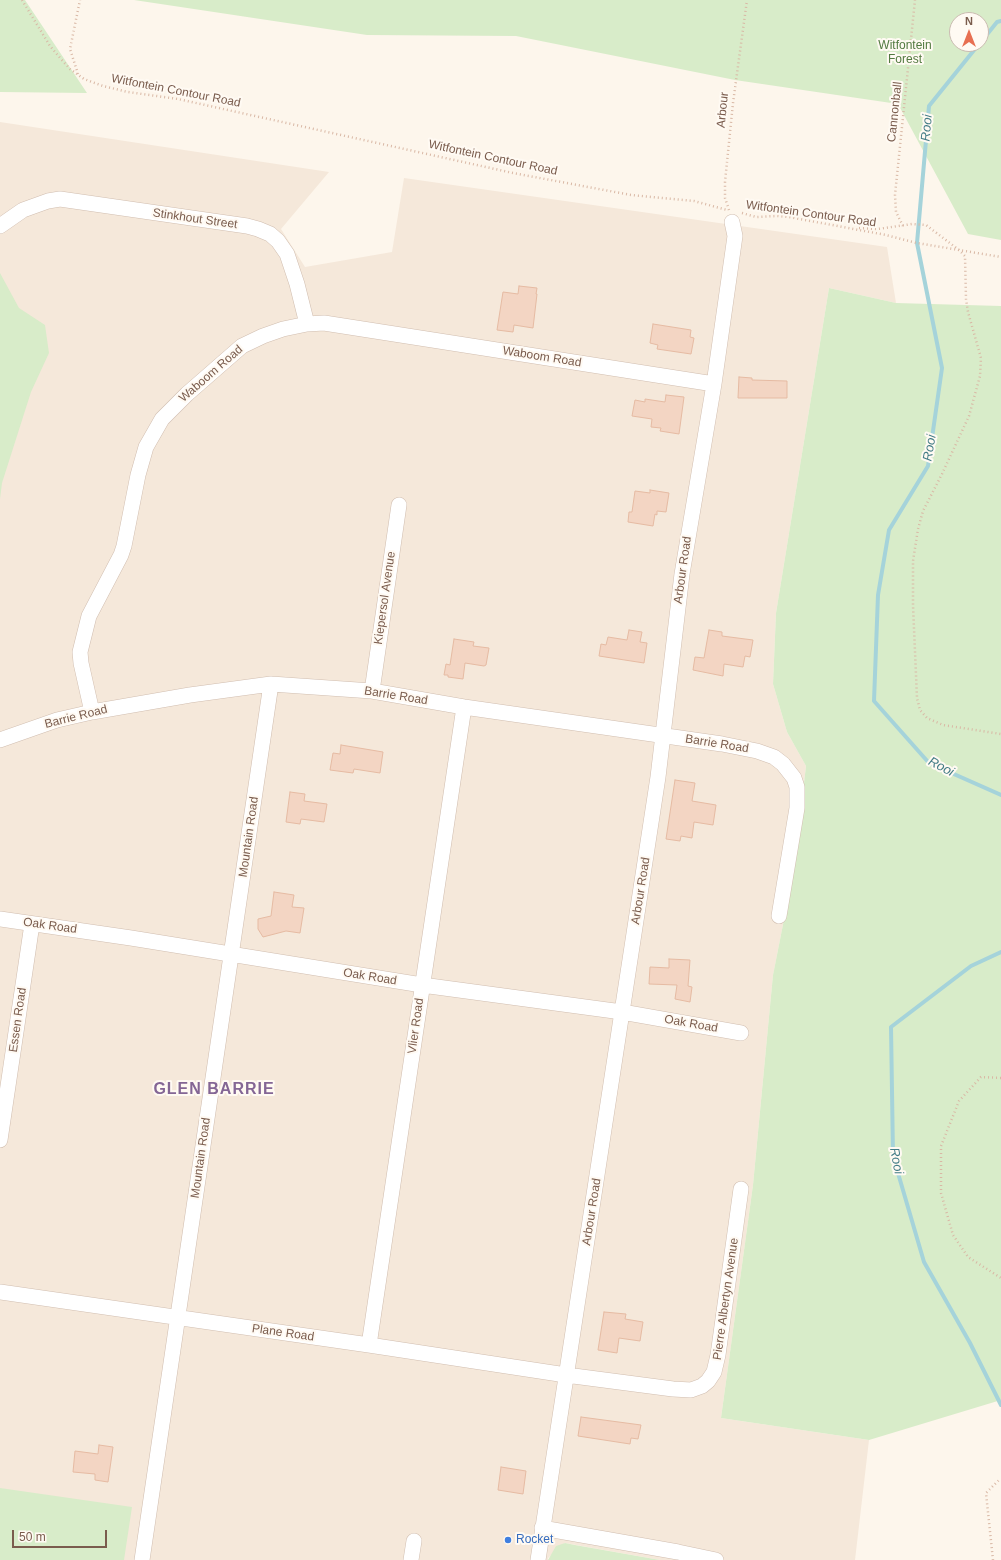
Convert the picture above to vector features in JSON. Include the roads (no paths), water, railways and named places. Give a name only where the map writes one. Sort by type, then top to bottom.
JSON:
[{"type":"street","name":"Stinkhout Street","points":[[0,226],[23,210],[48,201],[60,199],[247,226],[258,229],[270,234],[278,241],[287,254],[297,284],[307,324]]},
{"type":"street","name":"Arbour Road","points":[[538,1560],[656,792],[682,574],[714,384],[735,236],[730,216]]},
{"type":"street","name":"Waboom Road","points":[[92,712],[80,652],[89,616],[122,555],[143,456],[156,428],[162,419],[187,394],[242,346],[263,336],[307,324],[334,324],[714,384]]},
{"type":"street","name":"Kiepersol Avenue","points":[[372,691],[399,505]]},
{"type":"street","name":"Barrie Road","points":[[0,740],[42,725],[92,712],[190,695],[271,684],[372,691],[464,707],[766,753],[779,760],[789,771],[797,787],[797,808],[779,916]]},
{"type":"street","name":"Mountain Road","points":[[142,1560],[271,684]]},
{"type":"street","name":"Vlier Road","points":[[369,1345],[464,707]]},
{"type":"street","name":"Oak Road","points":[[0,919],[131,938],[422,985],[622,1012],[741,1033]]},
{"type":"street","name":"Essen Road","points":[[0,1140],[32,924]]},
{"type":"street","name":"Pierre Albertyn Avenue","points":[[566,1375],[683,1390],[691,1390],[702,1386],[708,1381],[714,1372],[718,1355],[741,1189]]},
{"type":"street","name":"Plane Road","points":[[0,1292],[566,1375]]},
{"type":"street","points":[[542,1528],[696,1555],[716,1560]]},
{"type":"street","points":[[411,1560],[414,1541]]},
{"type":"waterway","name":"Rooi","points":[[989,32],[997,22],[1001,21]]},
{"type":"waterway","name":"Rooi","points":[[973,52],[929,106],[917,243],[942,368],[928,466],[889,530],[878,595],[874,701],[929,763],[1001,795]]},
{"type":"waterway","name":"Rooi","points":[[1001,952],[971,966],[891,1027],[893,1156],[924,1262],[970,1343],[1001,1405]]},
{"type":"place","name":"Rocket","points":[[508,1540]]},
{"type":"district","name":"GLEN BARRIE","points":[[214,1090]]},
{"type":"park label","name":"Witfontein Forest","points":[[905,53]]}]
